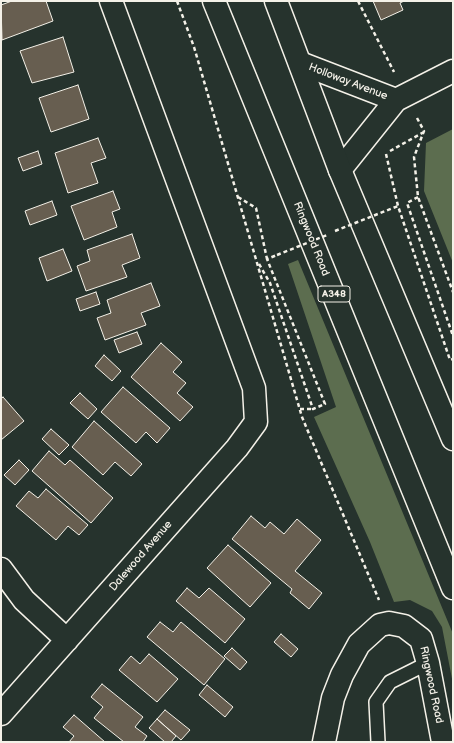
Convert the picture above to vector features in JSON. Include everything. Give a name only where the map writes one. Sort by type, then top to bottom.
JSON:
[{"type":"main road","name":"Dalewood Avenue","points":[[1,714],[247,436],[256,422],[254,388],[110,1]]},
{"type":"main road","name":"Ringwood Road","points":[[214,1],[453,588]]},
{"type":"main road","points":[[276,1],[340,170],[453,439]]},
{"type":"main road","name":"Holloway Avenue","points":[[300,63],[401,98]]},
{"type":"main road","name":"Holloway Avenue","points":[[340,170],[401,98],[453,71]]},
{"type":"main road","points":[[1,569],[24,600],[67,640]]},
{"type":"main road","name":"Ringwood Road","points":[[389,622],[404,626],[421,639],[428,662],[443,742]]},
{"type":"main road","points":[[324,742],[333,698],[342,675],[359,644],[380,625],[389,622]]},
{"type":"lane","points":[[378,742],[376,702],[390,682],[428,662]]},
{"type":"path","points":[[177,1],[194,47],[300,409],[389,622]]},
{"type":"path","points":[[358,1],[401,98],[424,132]]},
{"type":"path","points":[[424,132],[414,157],[418,197],[453,292]]},
{"type":"path","points":[[424,132],[386,153],[398,206],[450,360],[453,359]]},
{"type":"path","points":[[238,197],[256,208],[267,259],[325,404],[313,409],[300,409]]},
{"type":"path","points":[[418,197],[407,203],[453,336]]},
{"type":"path","points":[[335,231],[398,206]]},
{"type":"path","points":[[267,259],[327,235]]},
{"type":"path","points":[[257,260],[270,283],[313,409]]},
{"type":"green space","points":[[453,129],[453,263],[424,191],[426,143]]},
{"type":"green space","points":[[298,260],[453,634],[453,684],[442,627],[432,611],[410,600],[394,602],[370,542],[314,417],[336,407],[288,264]]},
{"type":"building","points":[[12,1],[46,1],[53,21],[2,40],[1,5]]},
{"type":"building","points":[[373,1],[404,1],[400,3],[403,10],[381,20]]},
{"type":"building","points":[[63,37],[74,72],[32,83],[20,51]]},
{"type":"building","points":[[78,85],[89,119],[51,132],[39,98]]},
{"type":"building","points":[[98,138],[106,158],[91,163],[98,183],[68,193],[55,153]]},
{"type":"building","points":[[38,151],[42,164],[23,171],[18,158]]},
{"type":"building","points":[[113,191],[120,209],[112,212],[117,227],[84,240],[71,206]]},
{"type":"building","points":[[52,201],[57,215],[30,225],[25,211]]},
{"type":"building","points":[[132,234],[140,258],[122,265],[127,277],[86,291],[77,266],[90,261],[87,250]]},
{"type":"building","points":[[63,249],[72,271],[47,281],[39,258]]},
{"type":"building","points":[[151,283],[160,306],[141,313],[146,325],[105,340],[97,318],[111,313],[107,300]]},
{"type":"building","points":[[96,292],[100,304],[80,311],[76,299]]},
{"type":"building","points":[[137,332],[142,344],[119,353],[114,340]]},
{"type":"building","points":[[161,343],[182,362],[173,372],[186,383],[177,393],[193,407],[180,421],[131,377]]},
{"type":"building","points":[[104,355],[121,371],[112,381],[95,366]]},
{"type":"building","points":[[123,387],[170,428],[157,443],[146,432],[136,443],[101,412]]},
{"type":"building","points":[[80,393],[97,409],[88,419],[70,403]]},
{"type":"building","points":[[3,397],[24,421],[1,440],[1,399]]},
{"type":"building","points":[[94,421],[142,464],[131,476],[115,462],[103,475],[72,447]]},
{"type":"building","points":[[51,429],[69,445],[59,455],[42,439]]},
{"type":"building","points":[[49,451],[65,465],[70,460],[113,498],[91,523],[32,471]]},
{"type":"building","points":[[19,460],[29,470],[15,485],[4,475]]},
{"type":"building","points":[[46,489],[88,525],[79,535],[68,526],[56,540],[16,506],[29,491],[38,498]]},
{"type":"building","points":[[251,516],[265,528],[270,522],[284,534],[297,519],[321,540],[295,571],[322,593],[309,609],[290,593],[292,589],[232,539]]},
{"type":"building","points":[[228,545],[271,583],[250,607],[207,568]]},
{"type":"building","points":[[187,588],[199,598],[209,588],[245,619],[225,643],[176,601]]},
{"type":"building","points":[[160,622],[173,632],[181,622],[225,659],[204,685],[147,637]]},
{"type":"building","points":[[281,634],[298,649],[291,657],[274,642]]},
{"type":"building","points":[[232,648],[247,662],[240,670],[224,656]]},
{"type":"building","points":[[149,654],[178,679],[157,702],[119,670],[131,656],[140,664]]},
{"type":"building","points":[[102,684],[143,717],[135,727],[147,736],[143,742],[124,742],[94,718],[103,707],[91,697]]},
{"type":"building","points":[[207,685],[233,707],[225,717],[199,695]]},
{"type":"building","points":[[165,710],[190,730],[181,740],[157,719]]},
{"type":"building","points":[[74,715],[105,742],[69,742],[74,736],[63,727]]},
{"type":"building","points":[[157,719],[176,736],[171,742],[165,742],[149,728]]}]
